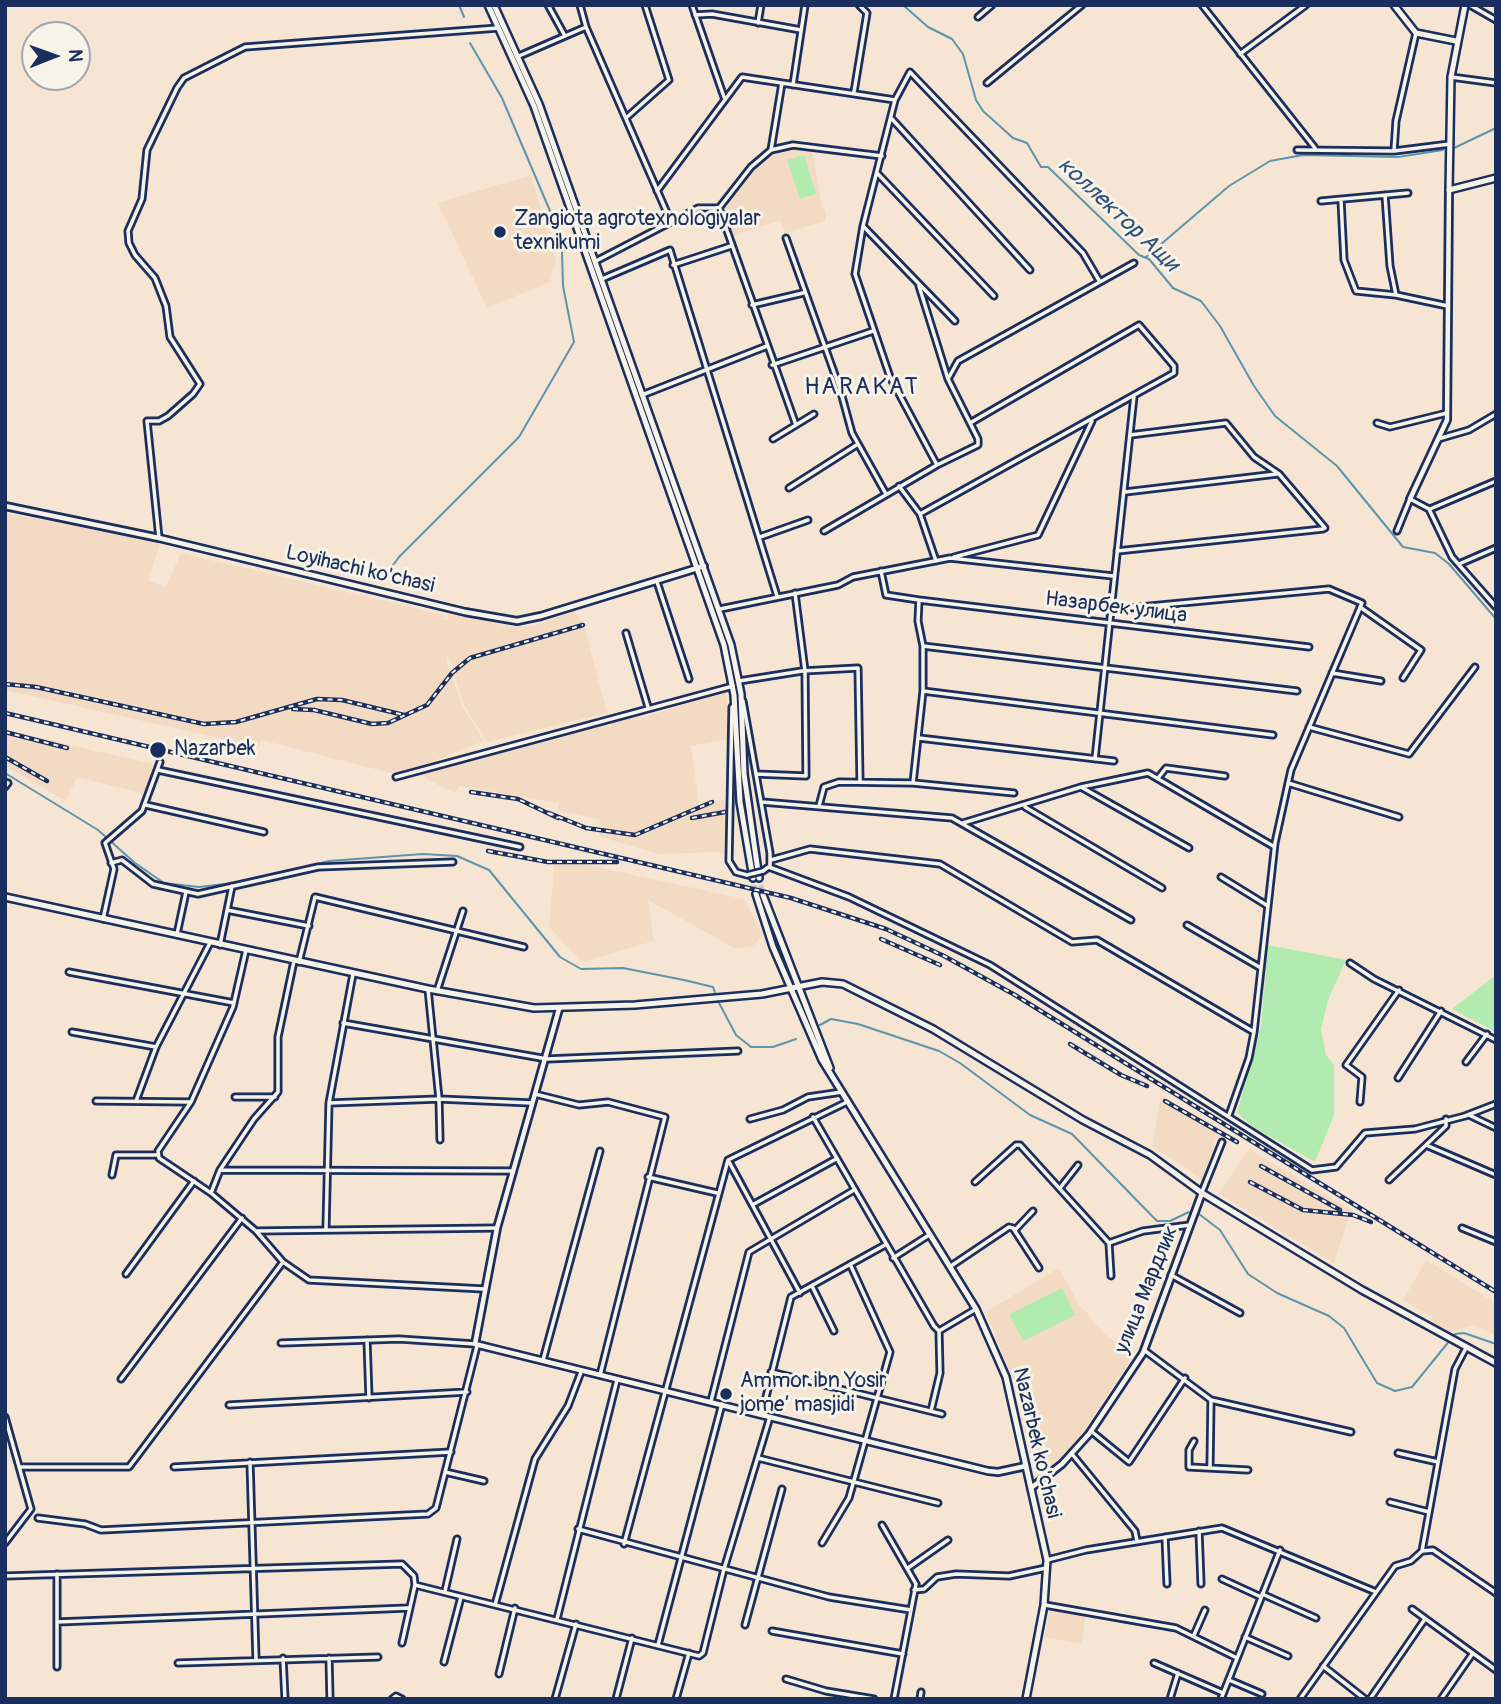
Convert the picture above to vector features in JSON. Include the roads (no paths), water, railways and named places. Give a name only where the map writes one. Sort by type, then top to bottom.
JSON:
[{"type":"main road","points":[[488,5],[534,106],[593,262]]},
{"type":"main road","points":[[494,5],[519,55],[701,567],[720,609],[739,681],[737,694],[753,877]]},
{"type":"main road","points":[[1394,5],[1416,33],[1456,41]]},
{"type":"main road","points":[[1468,5],[1456,41],[1451,77],[1449,190],[1495,178]]},
{"type":"main road","points":[[599,280],[701,567],[737,694]]},
{"type":"main road","name":"Nazarbek ko'chasi","points":[[760,895],[822,1060],[976,1309],[1006,1377],[1046,1560],[1044,1605],[1026,1699]]},
{"type":"main road","points":[[5,897],[508,1005],[559,1009],[710,999],[831,982],[855,989],[933,1030],[1083,1120],[1150,1155],[1202,1193],[1457,1344],[1496,1363]]},
{"type":"street","points":[[548,5],[565,36]]},
{"type":"street","points":[[580,5],[586,27],[671,222]]},
{"type":"street","points":[[626,118],[668,80],[645,5]]},
{"type":"street","points":[[692,5],[724,97]]},
{"type":"street","points":[[712,15],[714,5]]},
{"type":"street","points":[[758,23],[761,5]]},
{"type":"street","points":[[793,85],[805,5]]},
{"type":"street","points":[[854,92],[867,13],[859,5]]},
{"type":"street","points":[[978,17],[992,5]]},
{"type":"street","points":[[988,83],[1082,5]]},
{"type":"street","points":[[1202,5],[1315,148]]},
{"type":"street","points":[[1240,54],[1306,5]]},
{"type":"street","points":[[1468,5],[1496,20]]},
{"type":"street","points":[[695,15],[712,15],[802,30]]},
{"type":"street","points":[[519,55],[586,27]]},
{"type":"street","points":[[159,538],[147,421],[159,421],[168,416],[194,394],[200,384],[170,337],[166,306],[155,278],[135,255],[129,243],[128,231],[142,199],[147,150],[177,88],[184,78],[245,47],[500,28]]},
{"type":"street","points":[[1394,151],[1396,121],[1416,33]]},
{"type":"street","points":[[937,464],[890,377],[855,274],[863,226],[895,100],[909,72],[1083,253],[1100,282]]},
{"type":"street","points":[[657,191],[724,97],[742,77],[895,100]]},
{"type":"street","points":[[1451,77],[1496,83]]},
{"type":"street","points":[[771,150],[782,83]]},
{"type":"street","points":[[892,119],[1030,270]]},
{"type":"street","points":[[1297,149],[1394,151],[1450,144]]},
{"type":"street","points":[[719,208],[751,167],[771,150],[793,145],[882,156]]},
{"type":"street","points":[[877,173],[994,296]]},
{"type":"street","points":[[1396,531],[1447,413],[1449,190]]},
{"type":"street","points":[[1321,201],[1408,193]]},
{"type":"street","points":[[1385,195],[1396,295]]},
{"type":"street","points":[[1341,200],[1344,260],[1356,291],[1396,295],[1448,306]]},
{"type":"street","points":[[593,262],[698,208],[719,208]]},
{"type":"street","points":[[719,208],[772,365],[796,425]]},
{"type":"street","points":[[863,226],[955,321]]},
{"type":"street","points":[[786,237],[803,293],[858,444],[886,494]]},
{"type":"street","points":[[673,265],[731,246]]},
{"type":"street","points":[[599,280],[670,250],[777,596]]},
{"type":"street","points":[[948,379],[958,361],[1134,263]]},
{"type":"street","points":[[824,531],[937,464],[978,445],[948,379],[919,284]]},
{"type":"street","points":[[752,305],[803,293]]},
{"type":"street","points":[[920,514],[1174,373],[1174,366],[1139,326],[970,423]]},
{"type":"street","points":[[772,365],[873,331]]},
{"type":"street","points":[[642,395],[767,346]]},
{"type":"street","points":[[1095,759],[1109,623],[1108,610],[1134,396]]},
{"type":"street","points":[[1377,423],[1390,427],[1447,413]]},
{"type":"street","points":[[773,439],[814,414]]},
{"type":"street","points":[[1438,439],[1469,430],[1496,414]]},
{"type":"street","points":[[720,609],[838,585],[853,577],[950,558],[1038,535],[1093,419]]},
{"type":"street","points":[[1117,551],[1325,528],[1279,474],[1254,457],[1226,423],[1130,435]]},
{"type":"street","points":[[789,488],[858,444]]},
{"type":"street","points":[[1124,492],[1279,474]]},
{"type":"street","points":[[1429,509],[1496,481]]},
{"type":"street","points":[[899,486],[920,514],[936,561]]},
{"type":"street","points":[[1410,499],[1429,509],[1452,557],[1496,607]]},
{"type":"street","name":"Loyihachi ko'chasi","points":[[5,506],[159,538],[465,612],[517,621],[701,567]]},
{"type":"street","points":[[760,537],[808,520]]},
{"type":"street","points":[[1459,564],[1496,548]]},
{"type":"street","points":[[950,558],[1114,576]]},
{"type":"street","name":"Назарбек улица","points":[[881,571],[886,595],[1309,646]]},
{"type":"street","points":[[657,582],[689,679]]},
{"type":"street","points":[[1108,610],[1328,589],[1362,603],[1288,783],[1275,847],[1254,1032],[1249,1058],[1229,1115]]},
{"type":"street","points":[[756,774],[806,776],[805,671],[795,593]]},
{"type":"street","points":[[913,783],[923,691],[919,600]]},
{"type":"street","points":[[1360,607],[1421,650],[1404,678]]},
{"type":"street","points":[[626,633],[648,706]]},
{"type":"street","points":[[923,646],[1297,691]]},
{"type":"street","points":[[1310,727],[1409,754],[1475,667]]},
{"type":"street","points":[[739,681],[805,671],[858,668],[860,781]]},
{"type":"street","points":[[1332,673],[1381,681]]},
{"type":"street","points":[[396,777],[648,706],[733,686]]},
{"type":"street","points":[[923,691],[1273,735]]},
{"type":"street","points":[[737,694],[762,802],[771,860],[769,867],[753,877],[736,872],[729,861],[729,745],[737,694]]},
{"type":"street","points":[[919,738],[1114,761]]},
{"type":"street","points":[[103,919],[114,869],[105,843],[146,805],[159,762]]},
{"type":"street","points":[[1158,778],[1166,768],[1225,776]]},
{"type":"street","points":[[158,770],[520,848]]},
{"type":"street","points":[[963,823],[1082,787],[1148,773],[1275,847]]},
{"type":"street","points":[[5,782],[8,783],[5,787]]},
{"type":"street","points":[[819,806],[824,788],[839,782],[913,783],[1014,793]]},
{"type":"street","points":[[1288,783],[1399,817]]},
{"type":"street","points":[[1082,787],[1189,848]]},
{"type":"street","points":[[762,802],[952,818],[1131,920]]},
{"type":"street","points":[[146,805],[264,832]]},
{"type":"street","points":[[1023,806],[1162,888]]},
{"type":"street","points":[[771,860],[810,849],[940,864],[1072,942],[1097,940],[1254,1032]]},
{"type":"street","points":[[111,863],[122,860],[153,884],[198,894],[318,867],[453,862]]},
{"type":"street","points":[[769,867],[849,897],[951,944],[1229,1115],[1312,1170],[1336,1167],[1365,1133],[1415,1129],[1469,1115],[1496,1104]]},
{"type":"street","points":[[1221,877],[1268,906]]},
{"type":"street","points":[[220,945],[232,886]]},
{"type":"street","points":[[177,935],[186,892]]},
{"type":"street","points":[[211,1193],[220,1170],[254,1119],[278,1091],[278,1037],[315,897],[524,947]]},
{"type":"street","points":[[227,910],[309,926]]},
{"type":"street","points":[[437,991],[463,911]]},
{"type":"street","points":[[1187,925],[1261,968]]},
{"type":"street","points":[[136,1101],[156,1047],[210,943]]},
{"type":"street","points":[[157,1155],[191,1102],[234,1003],[246,950]]},
{"type":"street","points":[[1350,963],[1374,979],[1487,1034],[1496,1041]]},
{"type":"street","points":[[69,971],[234,1003]]},
{"type":"street","points":[[326,1228],[329,1103],[353,973]]},
{"type":"street","points":[[428,989],[439,1099],[440,1140]]},
{"type":"street","points":[[1360,1102],[1362,1077],[1346,1065],[1399,990]]},
{"type":"street","points":[[38,1518],[85,1524],[101,1531],[428,1514],[436,1508],[467,1392],[497,1228],[559,1009]]},
{"type":"street","points":[[1398,1078],[1441,1011]]},
{"type":"street","points":[[343,1023],[547,1059],[738,1051]]},
{"type":"street","points":[[72,1032],[156,1047]]},
{"type":"street","points":[[1466,1062],[1487,1034]]},
{"type":"street","points":[[750,1119],[783,1110],[808,1097],[842,1092]]},
{"type":"street","points":[[535,1094],[553,1101],[579,1105],[608,1102],[665,1117],[599,1376]]},
{"type":"street","points":[[235,1097],[275,1097]]},
{"type":"street","points":[[329,1103],[439,1099],[532,1103]]},
{"type":"street","points":[[96,1101],[191,1102]]},
{"type":"street","points":[[624,1544],[663,1391],[728,1160],[847,1102]]},
{"type":"street","points":[[1469,1115],[1496,1128]]},
{"type":"street","points":[[813,1117],[885,1245],[939,1331],[940,1373],[931,1412]]},
{"type":"street","points":[[1389,1180],[1446,1126],[1446,1119]]},
{"type":"street","points":[[1202,1193],[1222,1142]]},
{"type":"street","points":[[975,1182],[1018,1144],[1108,1242],[1111,1276]]},
{"type":"street","points":[[1426,1145],[1496,1175]]},
{"type":"street","points":[[542,1360],[600,1151]]},
{"type":"street","points":[[112,1175],[116,1155],[157,1155],[242,1218],[284,1262],[309,1280],[321,1283],[484,1289]]},
{"type":"street","points":[[754,1204],[836,1159]]},
{"type":"street","points":[[728,1160],[800,1293]]},
{"type":"street","points":[[1060,1188],[1078,1165]]},
{"type":"street","points":[[220,1170],[513,1171]]},
{"type":"street","points":[[649,1177],[717,1194]]},
{"type":"street","points":[[126,1274],[194,1181]]},
{"type":"street","points":[[711,1401],[749,1252],[854,1190]]},
{"type":"street","name":"улица Мардлик","points":[[1031,1488],[1037,1486],[1072,1454],[1091,1431],[1144,1350],[1202,1193]]},
{"type":"street","points":[[1014,1230],[1033,1212]]},
{"type":"street","points":[[121,1379],[242,1218]]},
{"type":"street","points":[[1108,1242],[1143,1231],[1190,1225]]},
{"type":"street","points":[[951,1266],[1009,1227],[1014,1230],[1039,1268]]},
{"type":"street","points":[[256,1231],[326,1228],[497,1228]]},
{"type":"street","points":[[1462,1228],[1496,1242]]},
{"type":"street","points":[[893,1258],[931,1234]]},
{"type":"street","points":[[762,1413],[791,1297],[885,1245]]},
{"type":"street","points":[[19,1466],[129,1467],[284,1262]]},
{"type":"street","points":[[822,1543],[849,1498],[890,1352],[850,1264]]},
{"type":"street","points":[[1171,1275],[1240,1312]]},
{"type":"street","points":[[812,1286],[834,1331]]},
{"type":"street","points":[[939,1331],[976,1309]]},
{"type":"street","points":[[367,1340],[369,1398]]},
{"type":"street","points":[[281,1343],[367,1340],[476,1345],[762,1413],[993,1472],[1026,1466]]},
{"type":"street","points":[[1422,1551],[1455,1369],[1466,1348]]},
{"type":"street","points":[[1144,1350],[1211,1399],[1351,1432]]},
{"type":"street","points":[[495,1605],[535,1459],[568,1406],[580,1371]]},
{"type":"street","points":[[771,1372],[942,1414]]},
{"type":"street","points":[[1091,1431],[1129,1462],[1185,1378]]},
{"type":"street","points":[[557,1619],[617,1380]]},
{"type":"street","points":[[229,1405],[467,1392]]},
{"type":"street","points":[[1210,1467],[1211,1399]]},
{"type":"street","points":[[659,1645],[722,1404]]},
{"type":"street","points":[[415,1585],[699,1656],[703,1653],[723,1569],[770,1416]]},
{"type":"street","points":[[5,1417],[31,1509],[5,1544]]},
{"type":"street","points":[[1194,1441],[1189,1450],[1189,1467],[1248,1470]]},
{"type":"street","points":[[174,1468],[451,1452]]},
{"type":"street","points":[[1398,1453],[1438,1462]]},
{"type":"street","points":[[1072,1454],[1135,1531],[1137,1541]]},
{"type":"street","points":[[758,1458],[938,1503]]},
{"type":"street","points":[[250,1462],[256,1659]]},
{"type":"street","points":[[445,1472],[484,1481]]},
{"type":"street","points":[[745,1625],[782,1489]]},
{"type":"street","points":[[1390,1502],[1429,1511]]},
{"type":"street","points":[[882,1525],[916,1584],[894,1699]]},
{"type":"street","points":[[1046,1560],[1137,1541],[1222,1528],[1376,1592]]},
{"type":"street","points":[[578,1529],[624,1544],[681,1556],[829,1597],[911,1610]]},
{"type":"street","points":[[1199,1531],[1201,1584]]},
{"type":"street","points":[[1165,1537],[1167,1584]]},
{"type":"street","points":[[445,1591],[457,1539]]},
{"type":"street","points":[[908,1568],[948,1540]]},
{"type":"street","points":[[1300,1699],[1395,1566],[1411,1562],[1422,1551],[1433,1549],[1496,1593]]},
{"type":"street","points":[[1154,1663],[1222,1696],[1280,1550]]},
{"type":"street","points":[[5,1577],[402,1564],[414,1576],[415,1585],[402,1643]]},
{"type":"street","points":[[914,1590],[924,1589],[937,1577],[956,1574],[1009,1576],[1046,1568]]},
{"type":"street","points":[[57,1574],[57,1667]]},
{"type":"street","points":[[1222,1579],[1316,1618]]},
{"type":"street","points":[[443,1662],[461,1597]]},
{"type":"street","points":[[1044,1605],[1176,1628],[1237,1658]]},
{"type":"street","points":[[57,1622],[408,1608]]},
{"type":"street","points":[[499,1674],[515,1608]]},
{"type":"street","points":[[1412,1609],[1496,1670]]},
{"type":"street","points":[[1194,1635],[1205,1610]]},
{"type":"street","points":[[1323,1666],[1367,1699],[1425,1619]]},
{"type":"street","points":[[555,1699],[576,1624]]},
{"type":"street","points":[[772,1631],[903,1654]]},
{"type":"street","points":[[1245,1637],[1288,1656]]},
{"type":"street","points":[[616,1699],[632,1638]]},
{"type":"street","points":[[676,1699],[689,1653]]},
{"type":"street","points":[[1441,1699],[1473,1653]]},
{"type":"street","points":[[177,1663],[378,1657]]},
{"type":"street","points":[[283,1658],[285,1699]]},
{"type":"street","points":[[329,1658],[330,1699]]},
{"type":"street","points":[[1170,1699],[1178,1673]]},
{"type":"street","points":[[786,1679],[826,1691],[874,1699]]},
{"type":"street","points":[[1229,1679],[1262,1694]]},
{"type":"street","points":[[920,1699],[921,1692]]},
{"type":"street","points":[[392,1699],[394,1696],[402,1699]]},
{"type":"waterway","points":[[459,5],[464,17]]},
{"type":"waterway","name":"коллектор Ащи","points":[[903,5],[928,27],[952,39],[963,54],[976,100],[983,111],[1013,138],[1027,143],[1041,167],[1048,167],[1139,255],[1149,259],[1173,288],[1201,301],[1220,326],[1254,386],[1275,416],[1337,466],[1403,547],[1435,553],[1449,564],[1496,619]]},
{"type":"waterway","points":[[384,577],[399,557],[519,437],[574,342],[563,286],[562,252],[553,218],[502,98],[470,43]]},
{"type":"waterway","points":[[1454,148],[1496,128]]},
{"type":"waterway","points":[[1146,257],[1229,186],[1270,161],[1303,155],[1398,157],[1443,150]]},
{"type":"waterway","points":[[5,773],[98,830],[135,863],[164,883],[199,887],[242,882],[329,861],[423,854],[457,856],[489,870],[560,957],[581,969],[623,968],[684,980],[713,987],[716,996]]},
{"type":"waterway","points":[[718,1001],[736,1035],[751,1047],[773,1047],[796,1039]]},
{"type":"waterway","points":[[820,1025],[831,1019],[858,1024],[939,1051],[960,1063],[1030,1115],[1072,1134],[1157,1221],[1170,1221],[1189,1212]]},
{"type":"waterway","points":[[1199,1214],[1220,1230],[1248,1274],[1277,1293],[1329,1316],[1344,1328],[1377,1383],[1395,1391],[1412,1387],[1455,1334],[1464,1333],[1496,1344]]},
{"type":"tunnel","points":[[753,878],[756,894]]},
{"type":"tunnel","points":[[759,878],[763,895]]},
{"type":"railway","points":[[293,709],[314,710],[372,724],[388,723],[427,705],[452,673],[470,658],[583,625]]},
{"type":"railway","points":[[5,684],[36,687],[204,724],[236,722],[317,699],[342,700],[404,715]]},
{"type":"railway","points":[[5,713],[791,898],[886,929],[944,956],[1015,995],[1496,1292]]},
{"type":"railway","points":[[5,732],[67,748]]},
{"type":"railway","points":[[5,757],[47,781]]},
{"type":"railway","points":[[471,792],[518,799],[558,818]]},
{"type":"railway","points":[[549,813],[586,828],[635,835],[712,802]]},
{"type":"railway","points":[[692,818],[725,812]]},
{"type":"railway","points":[[488,851],[548,862],[617,862]]},
{"type":"railway","points":[[881,939],[940,965]]},
{"type":"railway","points":[[1070,1044],[1121,1075],[1147,1086]]},
{"type":"railway","points":[[1165,1101],[1237,1142]]},
{"type":"railway","points":[[1261,1166],[1340,1210]]},
{"type":"railway","points":[[1250,1182],[1303,1210],[1353,1215],[1371,1222]]},
{"type":"place","name":"Zangiota agrotexnologiyalar texnikumi","points":[[500,232]]},
{"type":"place","name":"Nazarbek","points":[[158,750]]},
{"type":"place","name":"Ammor ibn Yosir jome’ masjidi","points":[[726,1394]]},
{"type":"district","name":"HARAKAT","points":[[862,388]]}]
